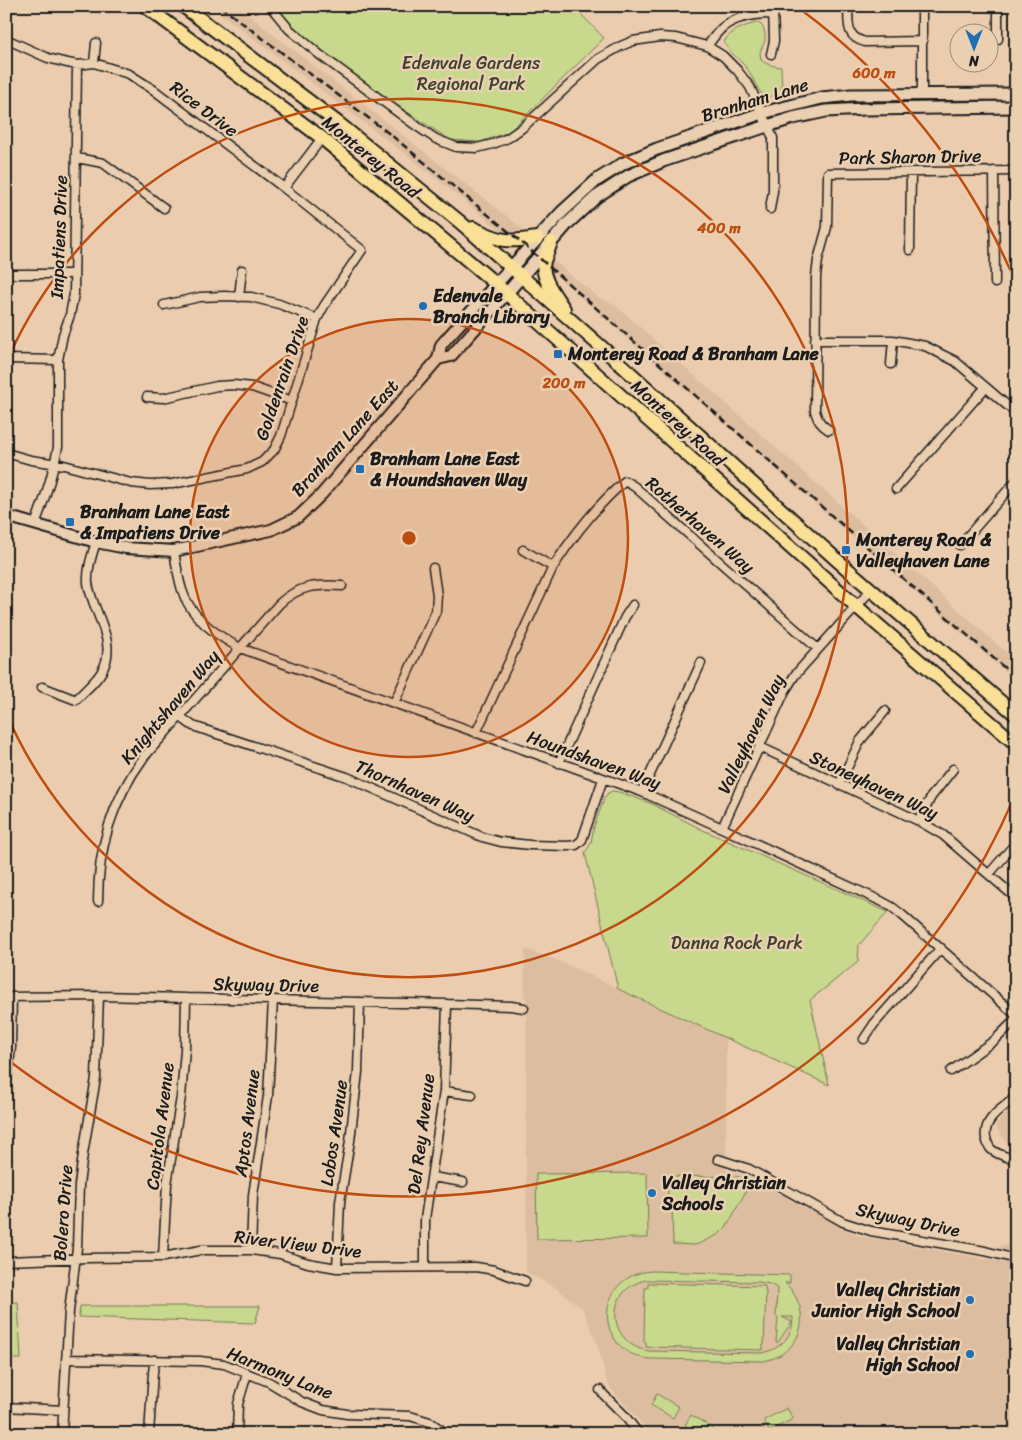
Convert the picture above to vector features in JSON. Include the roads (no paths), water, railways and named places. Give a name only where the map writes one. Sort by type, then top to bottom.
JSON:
[{"type":"main road","name":"Monterey Road","points":[[145,6],[322,138],[507,293],[856,606],[1016,744]]},
{"type":"main road","name":"Monterey Road","points":[[183,6],[338,123],[460,222],[871,590],[1016,715]]},
{"type":"main road","name":"Branham Lane","points":[[537,238],[574,200],[597,180],[624,163],[657,149],[762,113],[822,98],[1016,94]]},
{"type":"main road","name":"Branham Lane","points":[[551,242],[596,197],[628,176],[663,161],[793,118],[836,111],[865,109],[1016,107]]},
{"type":"main road","points":[[460,222],[504,241],[537,238]]},
{"type":"main road","name":"Branham Lane East","points":[[507,293],[516,271],[537,238]]},
{"type":"main road","points":[[551,242],[544,262],[546,278],[572,321]]},
{"type":"main road","name":"Branham Lane East","points":[[496,284],[516,271],[551,242]]},
{"type":"street","points":[[6,11],[10,6]]},
{"type":"street","points":[[270,6],[290,29],[320,56],[436,139],[456,147],[477,148],[508,138],[522,128],[598,59],[633,41],[660,37],[676,38],[707,46],[723,56],[750,87],[773,138],[773,191],[770,209]]},
{"type":"street","points":[[848,6],[848,26],[851,34],[858,40],[865,42],[923,42]]},
{"type":"street","points":[[922,6],[922,95]]},
{"type":"street","points":[[998,6],[998,22]]},
{"type":"street","points":[[707,46],[722,28],[739,19],[773,10],[774,41],[771,54]]},
{"type":"street","name":"Rice Drive","points":[[6,39],[48,58],[77,65],[94,63],[129,74],[154,90],[284,188],[362,250]]},
{"type":"street","points":[[94,63],[96,43]]},
{"type":"street","name":"Impatiens Drive","points":[[35,524],[58,448],[58,360],[62,335],[70,315],[74,294],[77,65]]},
{"type":"street","points":[[284,188],[322,138]]},
{"type":"street","points":[[76,158],[103,163],[164,208]]},
{"type":"street","points":[[994,171],[995,283]]},
{"type":"street","name":"Park Sharon Drive","points":[[830,430],[821,424],[815,412],[816,277],[818,260],[827,227],[828,173],[1016,171]]},
{"type":"street","points":[[910,250],[911,172]]},
{"type":"street","name":"Goldenrain Drive","points":[[6,453],[31,460],[55,463],[131,483],[150,485],[172,484],[247,468],[262,462],[274,450],[281,436],[317,319],[362,250]]},
{"type":"street","points":[[239,297],[242,270]]},
{"type":"street","points":[[6,274],[74,274]]},
{"type":"street","name":"Branham Lane East","points":[[6,516],[96,542],[126,548],[174,551],[271,530],[298,517],[327,488],[438,359],[441,345],[496,284]]},
{"type":"street","name":"Branham Lane East","points":[[438,359],[451,356],[507,293]]},
{"type":"street","points":[[164,305],[200,297],[251,297],[280,304],[317,319]]},
{"type":"street","points":[[815,340],[893,340],[925,346],[955,361],[1016,413]]},
{"type":"street","points":[[891,364],[893,340]]},
{"type":"street","points":[[6,359],[58,360]]},
{"type":"street","points":[[147,397],[164,398],[217,386],[234,385],[252,387],[292,401]]},
{"type":"street","points":[[896,489],[986,388]]},
{"type":"street","name":"Rotherhaven Way","points":[[476,733],[553,567],[569,542],[625,481],[635,487],[687,532],[818,649]]},
{"type":"street","points":[[960,545],[1016,481]]},
{"type":"street","points":[[42,687],[76,700],[101,672],[104,665],[107,644],[105,631],[91,596],[88,581],[89,566],[96,542]]},
{"type":"street","points":[[523,550],[553,567]]},
{"type":"street","name":"Houndshaven Way","points":[[174,551],[182,591],[190,606],[202,621],[220,637],[240,648],[642,792],[892,907],[1016,1015]]},
{"type":"street","points":[[394,704],[436,612],[437,595],[433,568]]},
{"type":"street","name":"Knightshaven Way","points":[[98,901],[102,852],[110,820],[122,790],[144,757],[289,595],[306,587],[324,584],[342,586]]},
{"type":"street","name":"Valleyhaven Way","points":[[722,828],[785,691],[795,675],[871,590]]},
{"type":"street","points":[[559,763],[625,617],[633,604]]},
{"type":"street","points":[[642,792],[701,663]]},
{"type":"street","points":[[839,785],[860,741],[884,711]]},
{"type":"street","name":"Thornhaven Way","points":[[179,716],[193,726],[347,777],[482,837],[500,842],[530,846],[576,845],[582,840],[603,779]]},
{"type":"street","name":"Stoneyhaven Way","points":[[760,747],[919,821],[943,835],[1016,898]]},
{"type":"street","points":[[919,821],[931,796],[953,768]]},
{"type":"street","points":[[989,874],[1016,843]]},
{"type":"street","points":[[864,1039],[874,1024],[941,948]]},
{"type":"street","name":"Skyway Drive","points":[[9,997],[99,996],[447,1004],[524,1008]]},
{"type":"street","name":"Bolero Drive","points":[[62,1434],[69,1311],[76,1258],[81,1170],[96,1078],[99,996]]},
{"type":"street","points":[[6,1090],[11,1047],[9,997]]},
{"type":"street","name":"Capitola Avenue","points":[[163,1257],[167,1184],[181,1097],[185,1050],[186,998]]},
{"type":"street","name":"Aptos Avenue","points":[[251,1250],[253,1195],[268,1096],[273,1000]]},
{"type":"street","name":"Lobos Avenue","points":[[337,1268],[340,1202],[350,1141],[358,1072],[360,1002]]},
{"type":"street","name":"Del Rey Avenue","points":[[425,1267],[425,1219],[444,1092],[447,1004]]},
{"type":"street","points":[[951,1071],[995,1040],[1016,1019]]},
{"type":"street","points":[[444,1092],[472,1094]]},
{"type":"street","points":[[1012,1100],[994,1115],[990,1121],[986,1132],[986,1140],[990,1148],[998,1154],[1016,1160]]},
{"type":"street","name":"Skyway Drive","points":[[718,1159],[749,1169],[843,1222],[871,1231],[985,1251],[1016,1259]]},
{"type":"street","points":[[432,1177],[463,1182]]},
{"type":"street","name":"River View Drive","points":[[6,1261],[163,1257],[201,1250],[251,1250],[280,1254],[308,1263],[337,1268],[476,1267],[494,1270],[526,1281]]},
{"type":"street","name":"Harmony Lane","points":[[66,1359],[200,1361],[224,1364],[269,1382],[302,1402],[323,1410],[347,1414],[410,1416],[430,1422],[447,1434]]},
{"type":"street","points":[[149,1434],[155,1360]]},
{"type":"street","points":[[237,1434],[238,1404],[247,1374]]},
{"type":"street","points":[[600,1390],[639,1434]]},
{"type":"street","points":[[6,1407],[64,1410]]},
{"type":"railway","points":[[220,6],[391,135],[520,241],[1016,678]]},
{"type":"place","name":"Edenvale Branch Library","points":[[423,306]]},
{"type":"place","name":"Monterey Road & Branham Lane","points":[[558,354]]},
{"type":"place","name":"Branham Lane East & Houndshaven Way","points":[[360,469]]},
{"type":"place","name":"Branham Lane East & Impatiens Drive","points":[[70,522]]},
{"type":"place","name":"Monterey Road & Valleyhaven Lane","points":[[846,550]]},
{"type":"place","name":"Valley Christian Schools","points":[[652,1193]]},
{"type":"place","name":"Valley Christian Junior High School","points":[[970,1300]]},
{"type":"place","name":"Valley Christian High School","points":[[970,1354]]},
{"type":"park label","name":"Edenvale Gardens Regional Park","points":[[471,73]]},
{"type":"park label","name":"Danna Rock Park","points":[[737,943]]}]
